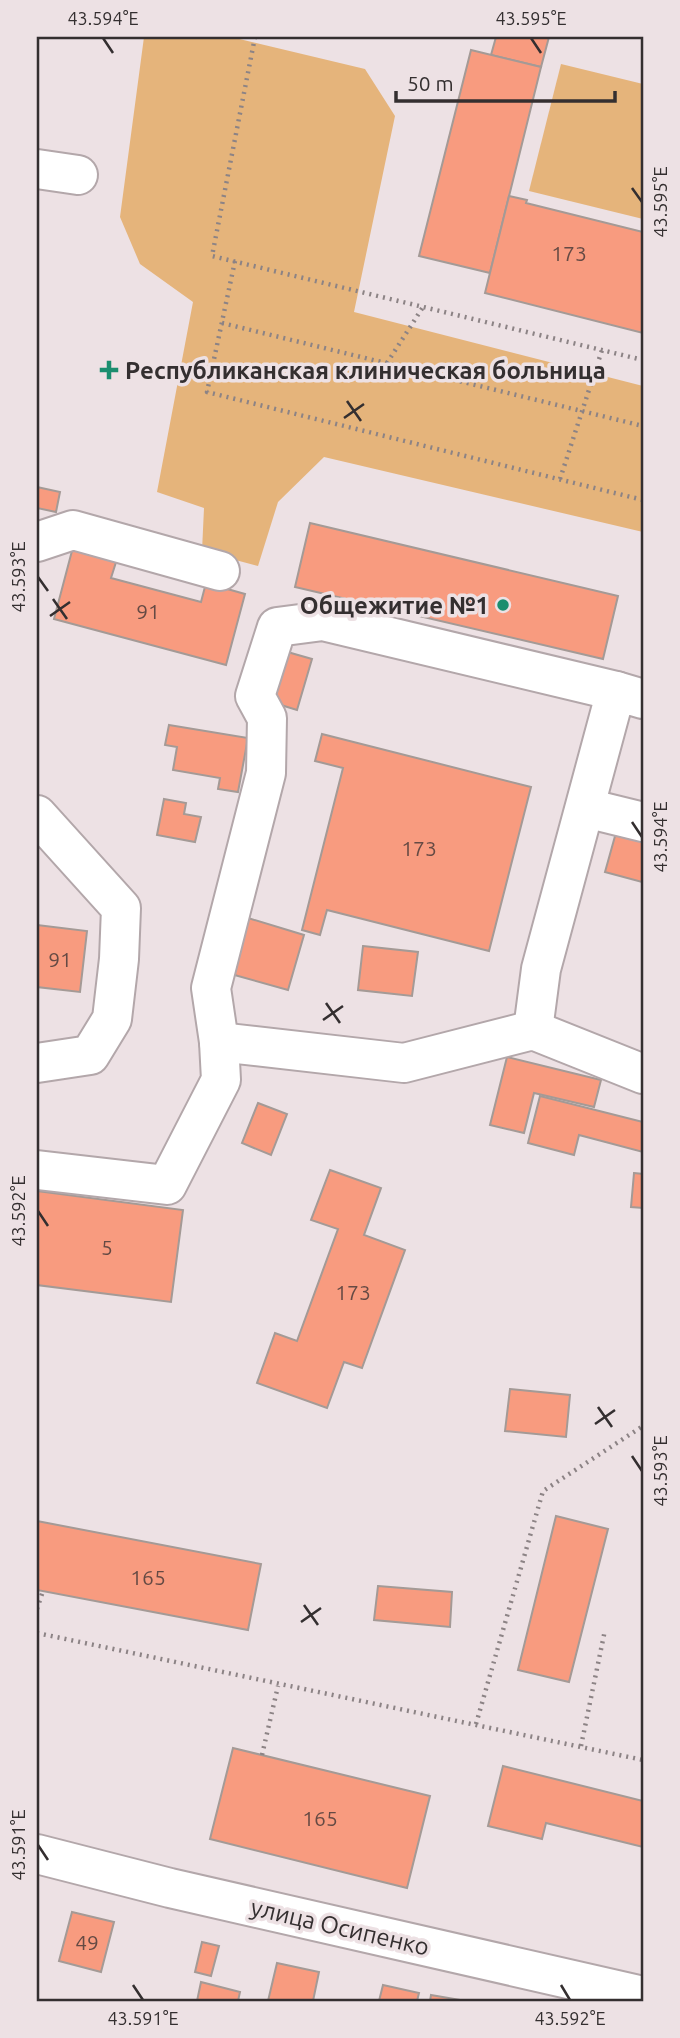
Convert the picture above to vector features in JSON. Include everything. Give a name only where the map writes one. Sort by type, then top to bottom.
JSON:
[{"type":"street","points":[[37,169],[78,175]]},
{"type":"street","points":[[37,542],[73,530],[220,571]]},
{"type":"street","points":[[37,1170],[167,1185],[221,1080],[219,1042],[211,988],[266,773],[267,718],[255,696],[277,627],[323,621],[630,695],[586,808],[541,969],[533,1030]]},
{"type":"street","points":[[586,808],[643,822]]},
{"type":"street","points":[[37,815],[121,908],[119,959],[112,1019],[90,1055],[37,1063]]},
{"type":"street","points":[[219,1042],[404,1063],[533,1030],[643,1074]]},
{"type":"street","name":"улица Осипенко","points":[[37,1854],[170,1888],[643,1996]]},
{"type":"path","points":[[255,37],[212,256],[643,360]]},
{"type":"path","points":[[234,261],[208,392],[643,499]]},
{"type":"path","points":[[387,363],[423,307]]},
{"type":"path","points":[[222,323],[643,426]]},
{"type":"path","points":[[560,479],[602,350]]},
{"type":"path","points":[[476,1724],[543,1491],[643,1426]]},
{"type":"path","points":[[37,1609],[43,1591]]},
{"type":"path","points":[[581,1746],[605,1630]]},
{"type":"path","points":[[37,1633],[278,1686],[643,1760]]},
{"type":"path","points":[[262,1755],[278,1686]]},
{"type":"shaded area","points":[[144,37],[231,37],[365,69],[395,116],[354,312],[643,386],[643,532],[324,457],[278,502],[258,566],[202,551],[204,508],[157,492],[193,302],[140,264],[120,217]]},
{"type":"shaded area","points":[[561,64],[643,84],[643,219],[529,191]]},
{"type":"building","points":[[496,37],[549,37],[541,67],[491,55]]},
{"type":"building","points":[[471,50],[541,67],[490,273],[419,256]]},
{"type":"building","points":[[509,196],[527,200],[526,203],[643,232],[643,333],[485,293]]},
{"type":"building","points":[[37,487],[60,492],[56,512],[37,508]]},
{"type":"building","points":[[310,523],[618,596],[603,659],[295,587]]},
{"type":"building","points":[[73,547],[117,559],[111,578],[201,602],[206,583],[245,594],[226,665],[54,619]]},
{"type":"building","points":[[284,651],[312,659],[297,710],[268,701]]},
{"type":"building","points":[[169,725],[248,738],[238,792],[218,789],[220,778],[173,770],[177,747],[165,745]]},
{"type":"building","points":[[322,734],[531,787],[489,951],[327,910],[320,935],[302,930],[343,768],[315,761]]},
{"type":"building","points":[[164,799],[186,803],[184,814],[201,817],[195,842],[157,835]]},
{"type":"building","points":[[617,829],[643,836],[642,882],[605,872]]},
{"type":"building","points":[[248,918],[304,935],[288,990],[231,974]]},
{"type":"building","points":[[37,925],[87,931],[80,992],[37,987]]},
{"type":"building","points":[[363,946],[418,952],[412,996],[358,990]]},
{"type":"building","points":[[507,1057],[601,1080],[594,1107],[534,1093],[524,1133],[490,1125]]},
{"type":"building","points":[[540,1096],[643,1122],[643,1152],[579,1135],[574,1155],[528,1143]]},
{"type":"building","points":[[258,1103],[287,1114],[271,1155],[242,1143]]},
{"type":"building","points":[[330,1170],[381,1188],[364,1235],[405,1250],[362,1368],[344,1362],[327,1408],[257,1383],[275,1333],[297,1341],[338,1229],[311,1220]]},
{"type":"building","points":[[634,1173],[643,1174],[643,1208],[631,1207]]},
{"type":"building","points":[[37,1191],[183,1210],[171,1302],[37,1285]]},
{"type":"building","points":[[510,1389],[570,1395],[566,1437],[505,1431]]},
{"type":"building","points":[[556,1516],[608,1529],[569,1682],[518,1670]]},
{"type":"building","points":[[37,1521],[261,1564],[248,1630],[37,1590]]},
{"type":"building","points":[[378,1586],[452,1592],[450,1627],[374,1620]]},
{"type":"building","points":[[233,1748],[430,1796],[407,1888],[210,1839]]},
{"type":"building","points":[[503,1766],[643,1801],[643,1847],[546,1823],[542,1839],[488,1826]]},
{"type":"building","points":[[72,1912],[114,1922],[101,1972],[59,1961]]},
{"type":"building","points":[[202,1942],[219,1946],[211,1976],[195,1972]]},
{"type":"building","points":[[277,1963],[319,1972],[313,2001],[268,2001]]},
{"type":"building","points":[[201,1982],[240,1992],[238,2001],[197,2001]]},
{"type":"building","points":[[383,1985],[419,1993],[417,2001],[379,2001]]},
{"type":"building","points":[[431,1995],[466,2001],[430,2001]]},
{"type":"place","name":"Республиканская клиническая больница","points":[[109,370]]},
{"type":"place","name":"Общежитие №1","points":[[503,605]]}]
